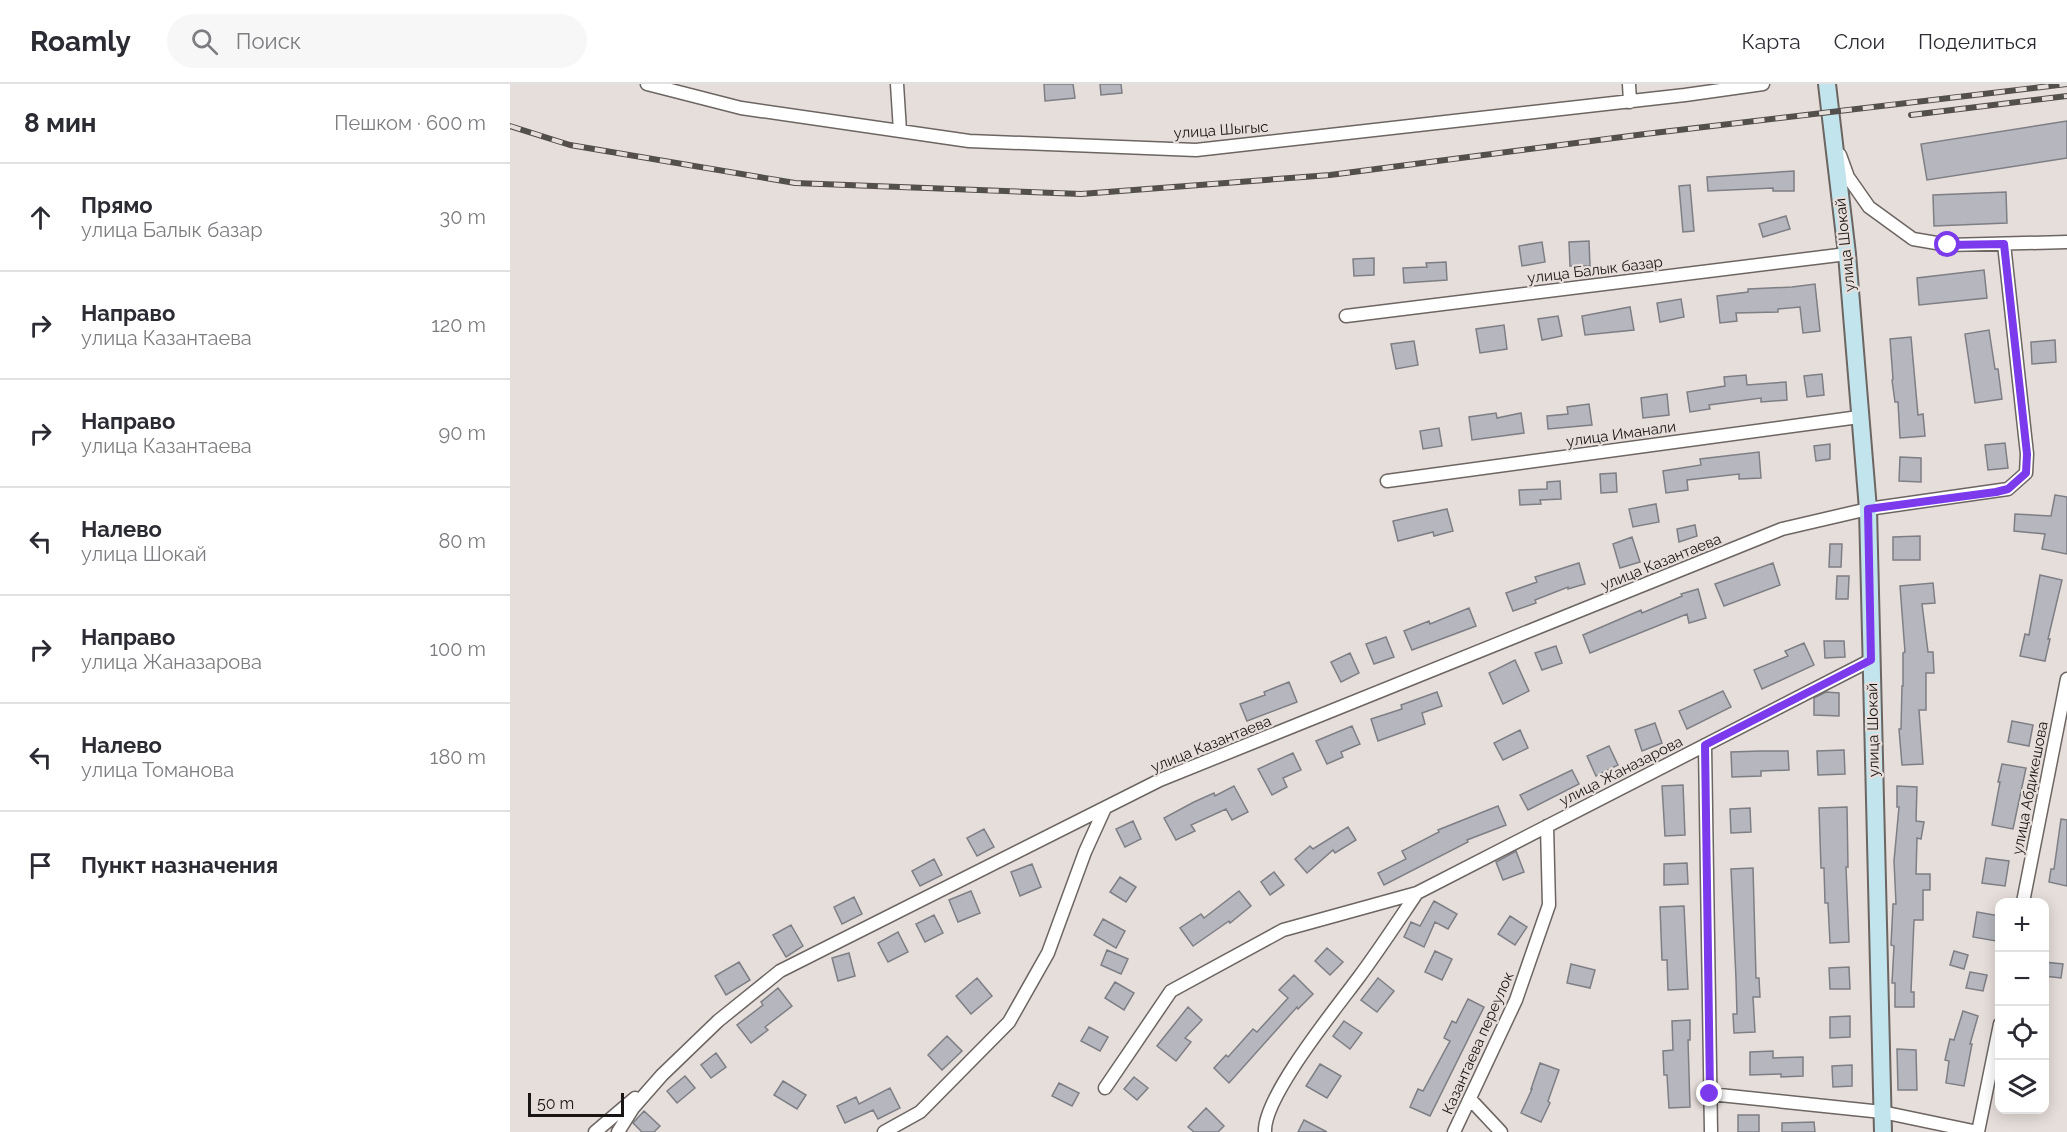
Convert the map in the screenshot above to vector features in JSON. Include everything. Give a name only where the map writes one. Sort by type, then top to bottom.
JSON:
[{"type":"street","name":"улица Шыгыс","points":[[646,84],[667,87],[741,108],[969,141],[1196,150],[1630,102],[1764,84]]},
{"type":"street","points":[[897,84],[900,131]]},
{"type":"street","points":[[1629,84],[1630,102]]},
{"type":"street","name":"улица Шокай","points":[[1827,84],[1847,254],[1868,509],[1883,1132]]},
{"type":"street","points":[[1833,138],[1848,177],[1869,207],[1913,239],[1948,245],[2067,242]]},
{"type":"street","name":"улица Казантаева","points":[[618,1132],[633,1108],[662,1075],[718,1021],[780,971],[1160,780],[1782,529],[1868,509],[2008,489],[2026,473],[2027,454],[2004,244]]},
{"type":"street","name":"улица Балык базар","points":[[1346,316],[1847,254]]},
{"type":"street","name":"улица Иманали","points":[[1388,481],[1859,417]]},
{"type":"street","name":"улица Жаназарова","points":[[1104,1088],[1171,991],[1283,930],[1417,893],[1871,660]]},
{"type":"street","name":"улица Абдикешова","points":[[2024,898],[2067,679]]},
{"type":"street","points":[[1705,745],[1711,1132]]},
{"type":"street","points":[[884,1132],[920,1112],[1009,1022],[1048,953],[1084,852],[1105,808]]},
{"type":"street","name":"Казантаева переулок","points":[[1454,1132],[1516,1000],[1549,905],[1547,826]]},
{"type":"street","name":"улица Жаназарова","points":[[1265,1132],[1264,1122],[1278,1092],[1316,1034],[1360,976],[1417,893]]},
{"type":"street","points":[[1710,1094],[1882,1112],[1978,1132],[1995,1049]]},
{"type":"street","points":[[595,1132],[662,1075]]},
{"type":"street","points":[[1470,1100],[1501,1132]]},
{"type":"building","points":[[1044,84],[1073,84],[1075,98],[1045,101]]},
{"type":"building","points":[[1100,84],[1121,84],[1122,93],[1101,95]]},
{"type":"building","points":[[2067,121],[2067,158],[1927,180],[1921,144]]},
{"type":"building","points":[[1794,171],[1794,191],[1773,191],[1773,188],[1708,191],[1707,177]]},
{"type":"building","points":[[1690,185],[1694,231],[1683,232],[1679,186]]},
{"type":"building","points":[[2006,192],[2007,223],[1934,226],[1933,195]]},
{"type":"building","points":[[1786,216],[1790,229],[1763,237],[1759,224]]},
{"type":"building","points":[[1589,241],[1590,266],[1570,266],[1569,242]]},
{"type":"building","points":[[1542,242],[1545,262],[1522,266],[1519,246]]},
{"type":"building","points":[[1374,258],[1374,275],[1354,276],[1353,259]]},
{"type":"building","points":[[1446,262],[1447,280],[1404,283],[1403,268],[1427,267],[1426,263]]},
{"type":"building","points":[[1984,270],[1987,298],[1919,305],[1917,278]]},
{"type":"building","points":[[1815,284],[1820,331],[1803,333],[1800,307],[1778,309],[1778,312],[1736,313],[1737,321],[1720,323],[1717,296],[1748,292],[1748,289]]},
{"type":"building","points":[[1681,299],[1684,317],[1660,322],[1657,303]]},
{"type":"building","points":[[1630,307],[1634,330],[1585,335],[1582,316]]},
{"type":"building","points":[[1558,316],[1562,336],[1542,340],[1538,319]]},
{"type":"building","points":[[1504,325],[1507,349],[1480,353],[1476,329]]},
{"type":"building","points":[[1989,330],[2002,399],[1975,403],[1965,334]]},
{"type":"building","points":[[1911,337],[1918,415],[1923,414],[1925,436],[1900,438],[1898,402],[1895,402],[1892,380],[1890,339]]},
{"type":"building","points":[[2055,340],[2056,362],[2032,364],[2031,342]]},
{"type":"building","points":[[1414,341],[1418,365],[1396,369],[1391,344]]},
{"type":"building","points":[[1822,374],[1824,395],[1807,397],[1804,376]]},
{"type":"building","points":[[1746,375],[1747,385],[1786,382],[1787,400],[1761,402],[1761,398],[1709,405],[1710,409],[1690,412],[1687,392],[1725,386],[1724,377]]},
{"type":"building","points":[[1667,394],[1669,415],[1643,418],[1641,398]]},
{"type":"building","points":[[1589,404],[1592,425],[1548,429],[1547,416],[1568,414],[1567,407]]},
{"type":"building","points":[[1496,413],[1497,418],[1521,413],[1524,433],[1472,440],[1469,417]]},
{"type":"building","points":[[1439,428],[1442,446],[1423,449],[1420,431]]},
{"type":"building","points":[[2005,443],[2008,468],[1988,470],[1985,445]]},
{"type":"building","points":[[1830,444],[1830,459],[1816,461],[1814,446]]},
{"type":"building","points":[[1759,452],[1761,478],[1739,479],[1739,474],[1687,480],[1688,490],[1666,493],[1663,471],[1701,465],[1700,459]]},
{"type":"building","points":[[1900,457],[1921,458],[1921,482],[1899,481]]},
{"type":"building","points":[[1616,473],[1617,492],[1601,493],[1600,474]]},
{"type":"building","points":[[1560,481],[1561,499],[1540,500],[1541,504],[1520,505],[1519,490],[1547,489],[1547,482]]},
{"type":"building","points":[[2055,495],[2067,497],[2067,554],[2042,549],[2045,534],[2014,531],[2015,514],[2051,516]]},
{"type":"building","points":[[1656,504],[1659,522],[1633,527],[1629,509]]},
{"type":"building","points":[[1447,509],[1453,531],[1434,536],[1433,532],[1398,541],[1393,521]]},
{"type":"building","points":[[1695,525],[1697,536],[1679,542],[1677,529]]},
{"type":"building","points":[[1920,536],[1920,560],[1893,560],[1893,537]]},
{"type":"building","points":[[1632,537],[1640,562],[1620,568],[1613,544]]},
{"type":"building","points":[[1830,544],[1842,544],[1841,567],[1829,567]]},
{"type":"building","points":[[1579,563],[1585,584],[1568,589],[1568,587],[1535,600],[1536,603],[1513,611],[1506,593],[1537,582],[1535,577]]},
{"type":"building","points":[[1773,563],[1780,585],[1724,606],[1715,584]]},
{"type":"building","points":[[2040,575],[2062,580],[2045,661],[2020,656],[2025,634],[2029,635]]},
{"type":"building","points":[[1837,576],[1849,576],[1848,599],[1836,599]]},
{"type":"building","points":[[1933,583],[1935,603],[1922,604],[1928,652],[1933,652],[1934,673],[1926,673],[1926,710],[1919,710],[1923,764],[1902,765],[1899,729],[1901,729],[1903,653],[1905,652],[1900,586]]},
{"type":"building","points":[[1698,589],[1706,618],[1689,623],[1687,614],[1590,653],[1583,635]]},
{"type":"building","points":[[1469,608],[1476,626],[1412,650],[1404,631],[1429,621],[1430,624]]},
{"type":"building","points":[[1386,637],[1394,657],[1374,664],[1366,644]]},
{"type":"building","points":[[1824,641],[1844,641],[1845,657],[1825,658]]},
{"type":"building","points":[[1804,643],[1814,665],[1762,689],[1754,670],[1788,656],[1785,651]]},
{"type":"building","points":[[1556,646],[1562,663],[1542,670],[1535,653]]},
{"type":"building","points":[[1350,653],[1359,673],[1341,682],[1331,662]]},
{"type":"building","points":[[1515,660],[1529,691],[1503,704],[1489,673]]},
{"type":"building","points":[[1289,682],[1297,702],[1247,721],[1240,704],[1265,695],[1264,692]]},
{"type":"building","points":[[1723,691],[1731,707],[1687,729],[1679,711]]},
{"type":"building","points":[[1437,692],[1442,706],[1422,713],[1425,724],[1378,741],[1371,719],[1402,709],[1401,705]]},
{"type":"building","points":[[1826,692],[1839,693],[1839,716],[1814,715],[1814,698]]},
{"type":"building","points":[[2012,721],[2033,725],[2029,746],[2008,742]]},
{"type":"building","points":[[1655,723],[1662,743],[1642,751],[1635,730]]},
{"type":"building","points":[[1352,726],[1360,744],[1341,752],[1343,757],[1327,764],[1316,741]]},
{"type":"building","points":[[1520,730],[1528,748],[1503,760],[1494,743]]},
{"type":"building","points":[[1609,746],[1618,765],[1596,776],[1587,756]]},
{"type":"building","points":[[1844,750],[1845,774],[1818,775],[1817,751]]},
{"type":"building","points":[[1788,751],[1789,770],[1761,771],[1761,776],[1732,777],[1731,752]]},
{"type":"building","points":[[1293,753],[1301,770],[1283,778],[1287,787],[1272,795],[1258,769]]},
{"type":"building","points":[[2002,764],[2026,768],[2013,829],[1992,825]]},
{"type":"building","points":[[1572,770],[1579,784],[1528,810],[1520,795]]},
{"type":"building","points":[[1683,785],[1685,835],[1665,836],[1662,786]]},
{"type":"building","points":[[1234,786],[1248,812],[1232,820],[1226,809],[1191,825],[1195,831],[1176,840],[1164,818],[1194,802],[1214,793],[1215,796]]},
{"type":"building","points":[[1897,786],[1917,787],[1916,821],[1924,822],[1921,839],[1917,838],[1916,874],[1930,874],[1930,890],[1923,890],[1923,920],[1914,920],[1911,992],[1914,992],[1914,1007],[1895,1007],[1895,983],[1892,983],[1893,904],[1896,904],[1894,861],[1899,807],[1897,807]]},
{"type":"building","points":[[1498,806],[1506,825],[1467,840],[1468,842],[1384,885],[1378,873],[1406,859],[1402,851],[1439,832],[1438,830]]},
{"type":"building","points":[[1847,807],[1848,867],[1846,867],[1849,942],[1830,943],[1824,868],[1821,868],[1819,808]]},
{"type":"building","points":[[1750,808],[1751,832],[1731,833],[1730,809]]},
{"type":"building","points":[[2061,819],[2067,820],[2067,886],[2049,882],[2051,869],[2054,869]]},
{"type":"building","points":[[1133,821],[1141,839],[1125,847],[1116,829]]},
{"type":"building","points":[[1348,827],[1356,840],[1335,853],[1333,850],[1307,873],[1295,859],[1310,846],[1313,849]]},
{"type":"building","points":[[984,829],[994,847],[977,856],[967,838]]},
{"type":"building","points":[[1516,851],[1524,872],[1503,880],[1496,862]]},
{"type":"building","points":[[1986,858],[2009,861],[2005,886],[1982,883]]},
{"type":"building","points":[[934,859],[942,875],[920,886],[912,871]]},
{"type":"building","points":[[1687,863],[1688,884],[1664,885],[1664,864]]},
{"type":"building","points":[[1032,864],[1041,887],[1020,896],[1011,872]]},
{"type":"building","points":[[1753,868],[1756,978],[1759,978],[1760,997],[1753,997],[1755,1032],[1734,1033],[1733,1014],[1737,1014],[1731,869]]},
{"type":"building","points":[[1274,872],[1284,885],[1270,895],[1261,882]]},
{"type":"building","points":[[1120,877],[1136,887],[1126,902],[1110,892]]},
{"type":"building","points":[[971,891],[980,913],[958,922],[949,900]]},
{"type":"building","points":[[1239,891],[1251,906],[1230,923],[1229,921],[1193,946],[1180,928],[1201,914],[1204,918]]},
{"type":"building","points":[[854,897],[862,914],[842,924],[834,907]]},
{"type":"building","points":[[1434,901],[1457,914],[1448,929],[1435,922],[1424,947],[1404,937],[1411,922],[1420,926]]},
{"type":"building","points":[[1684,906],[1688,989],[1668,990],[1667,960],[1662,960],[1660,907]]},
{"type":"building","points":[[1977,912],[1995,915],[1995,941],[1973,937]]},
{"type":"building","points":[[934,915],[943,933],[925,942],[916,924]]},
{"type":"building","points":[[1510,916],[1527,927],[1515,945],[1498,934]]},
{"type":"building","points":[[1103,919],[1125,931],[1116,948],[1094,935]]},
{"type":"building","points":[[791,925],[803,946],[786,957],[773,935]]},
{"type":"building","points":[[898,932],[908,952],[888,962],[878,943]]},
{"type":"building","points":[[1327,948],[1343,962],[1330,975],[1315,961]]},
{"type":"building","points":[[1107,950],[1128,959],[1121,974],[1101,965]]},
{"type":"building","points":[[1435,951],[1452,959],[1442,980],[1425,972]]},
{"type":"building","points":[[1954,951],[1968,955],[1964,969],[1950,965]]},
{"type":"building","points":[[849,953],[855,976],[838,981],[832,958]]},
{"type":"building","points":[[739,962],[750,980],[726,995],[715,976]]},
{"type":"building","points":[[2049,963],[2063,964],[2061,978],[2049,977]]},
{"type":"building","points":[[1571,964],[1595,970],[1590,988],[1567,983]]},
{"type":"building","points":[[1849,967],[1850,989],[1830,989],[1829,968]]},
{"type":"building","points":[[1970,972],[1987,975],[1983,991],[1966,988]]},
{"type":"building","points":[[1294,975],[1313,994],[1298,1009],[1297,1007],[1229,1083],[1214,1068],[1226,1055],[1228,1057],[1253,1029],[1257,1032],[1288,998],[1279,990]]},
{"type":"building","points":[[977,978],[992,996],[971,1014],[956,996]]},
{"type":"building","points":[[1378,978],[1394,991],[1377,1012],[1361,1000]]},
{"type":"building","points":[[1115,982],[1134,993],[1124,1010],[1105,998]]},
{"type":"building","points":[[778,988],[792,1006],[765,1027],[768,1030],[751,1043],[737,1025],[763,1005],[761,1002]]},
{"type":"building","points":[[1468,999],[1484,1007],[1430,1116],[1410,1107],[1418,1089],[1423,1091],[1450,1041],[1444,1038],[1452,1021],[1456,1023]]},
{"type":"building","points":[[1188,1007],[1202,1020],[1185,1038],[1191,1042],[1176,1061],[1157,1046]]},
{"type":"building","points":[[1963,1011],[1978,1016],[1970,1044],[1972,1044],[1964,1086],[1946,1083],[1949,1061],[1945,1060],[1950,1039],[1954,1040]]},
{"type":"building","points":[[1850,1016],[1850,1037],[1830,1038],[1830,1017]]},
{"type":"building","points":[[1690,1020],[1690,1040],[1688,1040],[1690,1107],[1669,1108],[1663,1051],[1673,1050],[1672,1021]]},
{"type":"building","points":[[1344,1021],[1362,1033],[1350,1049],[1333,1036]]},
{"type":"building","points":[[1089,1027],[1108,1037],[1100,1051],[1081,1041]]},
{"type":"building","points":[[947,1036],[962,1051],[942,1070],[928,1055]]},
{"type":"building","points":[[1897,1049],[1916,1050],[1917,1090],[1898,1090]]},
{"type":"building","points":[[1773,1051],[1773,1058],[1803,1057],[1803,1076],[1750,1075],[1750,1052]]},
{"type":"building","points":[[716,1053],[726,1067],[711,1078],[701,1065]]},
{"type":"building","points":[[1540,1063],[1559,1070],[1548,1101],[1550,1103],[1541,1122],[1521,1113]]},
{"type":"building","points":[[1320,1064],[1341,1076],[1327,1098],[1306,1086]]},
{"type":"building","points":[[1852,1065],[1852,1086],[1833,1087],[1832,1066]]},
{"type":"building","points":[[685,1076],[695,1088],[677,1103],[667,1091]]},
{"type":"building","points":[[1134,1077],[1148,1088],[1137,1100],[1124,1089]]},
{"type":"building","points":[[783,1081],[806,1095],[797,1109],[774,1095]]},
{"type":"building","points":[[1059,1083],[1079,1093],[1072,1106],[1052,1096]]},
{"type":"building","points":[[890,1088],[900,1108],[878,1119],[873,1110],[845,1123],[837,1106],[856,1097],[859,1104]]},
{"type":"building","points":[[1206,1108],[1224,1126],[1218,1132],[1194,1132],[1188,1127]]},
{"type":"building","points":[[644,1111],[660,1126],[654,1132],[642,1132],[633,1123]]},
{"type":"building","points":[[1738,1115],[1759,1115],[1759,1132],[1738,1132]]},
{"type":"building","points":[[1304,1120],[1327,1132],[1298,1132]]},
{"type":"building","points":[[1814,1122],[1815,1132],[1782,1132],[1782,1123]]},
{"type":"railway","points":[[510,126],[570,145],[795,183],[1081,194],[1330,175],[1645,134],[2067,84]]},
{"type":"railway","points":[[1911,115],[2067,96]]},
{"type":"route","points":[[1710,1094],[1705,745],[1871,660],[1868,509],[1996,492],[2008,489],[2026,473],[2027,454],[2004,244],[1948,245]]}]
